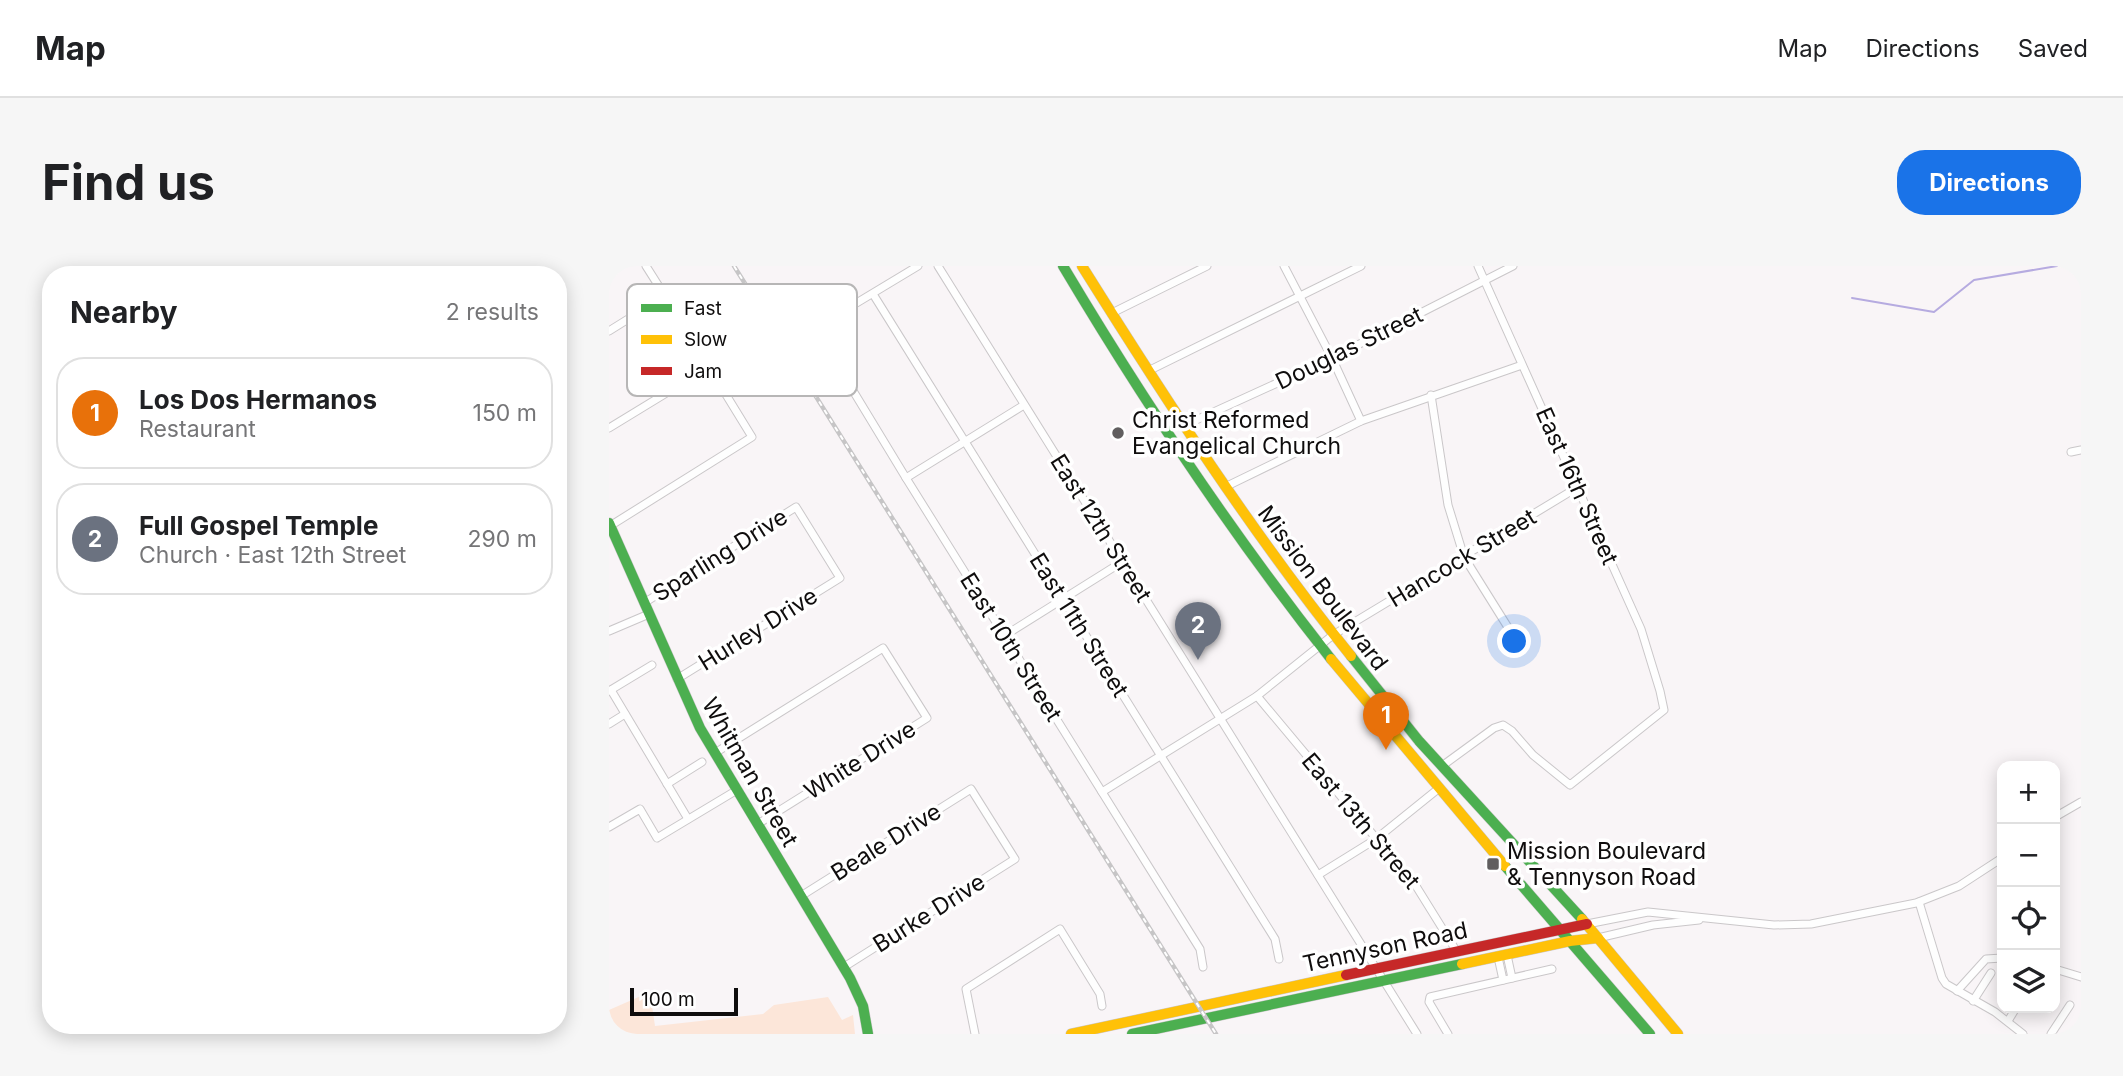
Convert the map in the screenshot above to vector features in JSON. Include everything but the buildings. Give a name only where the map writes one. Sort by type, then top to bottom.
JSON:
[{"type":"main road","name":"Mission Boulevard","points":[[1063,266],[1183,455],[1238,536],[1320,645],[1438,789],[1650,1034]]},
{"type":"main road","name":"Mission Boulevard","points":[[1082,266],[1183,426],[1333,635],[1391,708],[1587,924],[1678,1034]]},
{"type":"main road","name":"Whitman Street","points":[[610,528],[700,729],[844,967],[861,1000],[868,1034]]},
{"type":"main road","name":"Tennyson Road","points":[[1071,1034],[1587,924]]},
{"type":"main road","name":"Tennyson Road","points":[[1132,1034],[1570,941],[1598,938]]},
{"type":"street","points":[[646,266],[657,284]]},
{"type":"street","points":[[873,294],[918,266]]},
{"type":"street","name":"East 12th Street","points":[[938,266],[1417,1034]]},
{"type":"street","points":[[1112,313],[1207,266]]},
{"type":"street","points":[[1284,266],[1361,421]]},
{"type":"street","points":[[1148,371],[1361,266]]},
{"type":"street","name":"East 16th Street","points":[[1442,766],[1494,728],[1503,725],[1533,755],[1570,785],[1664,710],[1641,629],[1478,266]]},
{"type":"street","name":"Douglas Street","points":[[1183,426],[1332,358],[1513,266]]},
{"type":"street","name":"East 10th Street","points":[[857,303],[873,294]]},
{"type":"street","name":"East 11th Street","points":[[873,294],[1275,939],[1279,959]]},
{"type":"street","points":[[609,331],[627,320]]},
{"type":"street","points":[[1225,487],[1361,421],[1522,365]]},
{"type":"street","points":[[1431,395],[1448,505],[1464,557],[1514,637]]},
{"type":"street","points":[[609,428],[661,396]]},
{"type":"street","points":[[610,528],[752,437],[727,396]]},
{"type":"street","name":"East 10th Street","points":[[856,396],[1200,949],[1203,967]]},
{"type":"street","points":[[906,478],[1024,405]]},
{"type":"street","points":[[2071,452],[2081,450]]},
{"type":"street","name":"Hancock Street","points":[[1102,792],[1257,696],[1333,635],[1578,487]]},
{"type":"street","name":"Sparling Drive","points":[[644,603],[796,507],[840,578]]},
{"type":"street","points":[[1004,636],[1122,562]]},
{"type":"street","name":"Hurley Drive","points":[[677,679],[840,578]]},
{"type":"street","points":[[609,631],[649,614]]},
{"type":"street","name":"White Drive","points":[[715,753],[883,648],[927,718],[758,824]]},
{"type":"street","points":[[652,665],[610,690],[688,819]]},
{"type":"street","name":"East 13th Street","points":[[1257,696],[1422,895],[1457,951]]},
{"type":"street","points":[[609,724],[625,714]]},
{"type":"street","points":[[667,784],[702,762]]},
{"type":"street","name":"Beale Drive","points":[[801,896],[971,789],[1015,859]]},
{"type":"street","points":[[1318,876],[1376,839],[1438,789]]},
{"type":"street","points":[[609,827],[639,809],[657,838],[737,790]]},
{"type":"street","points":[[2060,814],[2081,802]]},
{"type":"street","name":"Burke Drive","points":[[844,967],[1015,859]]},
{"type":"street","name":"Tennyson Road","points":[[1587,924],[1648,912],[1774,925],[1799,925],[1919,902],[1959,886],[1997,861]]},
{"type":"street","points":[[1919,902],[1946,984],[2008,1021],[2023,1034]]},
{"type":"street","name":"Tennyson Road","points":[[1598,938],[1653,925],[1707,919]]},
{"type":"street","points":[[975,1034],[966,989],[1060,929],[1100,994],[1102,1006]]},
{"type":"street","points":[[1503,956],[1512,978]]},
{"type":"street","points":[[1503,956],[1503,980]]},
{"type":"street","points":[[1957,991],[1986,959],[1997,958]]},
{"type":"street","points":[[1447,1034],[1428,999],[1552,969]]},
{"type":"street","points":[[2060,971],[2081,977]]},
{"type":"street","points":[[1973,1001],[1991,973]]},
{"type":"street","points":[[2051,1034],[2070,1005]]},
{"type":"street","points":[[2008,1021],[2014,1013]]},
{"type":"shaded area","points":[[650,992],[655,1026],[763,1014],[774,1005],[828,997],[842,1020],[853,1015],[855,1034],[609,1034],[609,1010]]},
{"type":"waterway","points":[[1852,298],[1934,312],[1974,280],[2057,266]]},
{"type":"railway","points":[[734,266],[745,284]]},
{"type":"railway","points":[[816,396],[1216,1034]]},
{"type":"traffic: fast","points":[[1063,266],[1190,467],[1331,659]]},
{"type":"traffic: fast","points":[[609,523],[700,728],[850,978],[863,1006],[868,1034]]},
{"type":"traffic: fast","points":[[1351,656],[1419,741],[1582,919]]},
{"type":"traffic: fast","points":[[1505,866],[1650,1034]]},
{"type":"traffic: fast","points":[[1132,1034],[1462,964]]},
{"type":"traffic: slow","points":[[1082,266],[1211,465],[1279,562],[1351,656]]},
{"type":"traffic: slow","points":[[1331,659],[1505,866]]},
{"type":"traffic: slow","points":[[1582,919],[1678,1034]]},
{"type":"traffic: slow","points":[[1462,964],[1570,941],[1598,938]]},
{"type":"traffic: slow","points":[[1071,1034],[1346,975]]},
{"type":"traffic: jam","points":[[1346,975],[1587,924]]},
{"type":"place","name":"Christ Reformed Evangelical Church","points":[[1118,433]]},
{"type":"place","name":"Full Gospel Temple","points":[[1198,660]]},
{"type":"place","name":"Los Dos Hermanos","points":[[1386,750]]},
{"type":"place","name":"Mission Boulevard & Tennyson Road","points":[[1493,864]]}]
